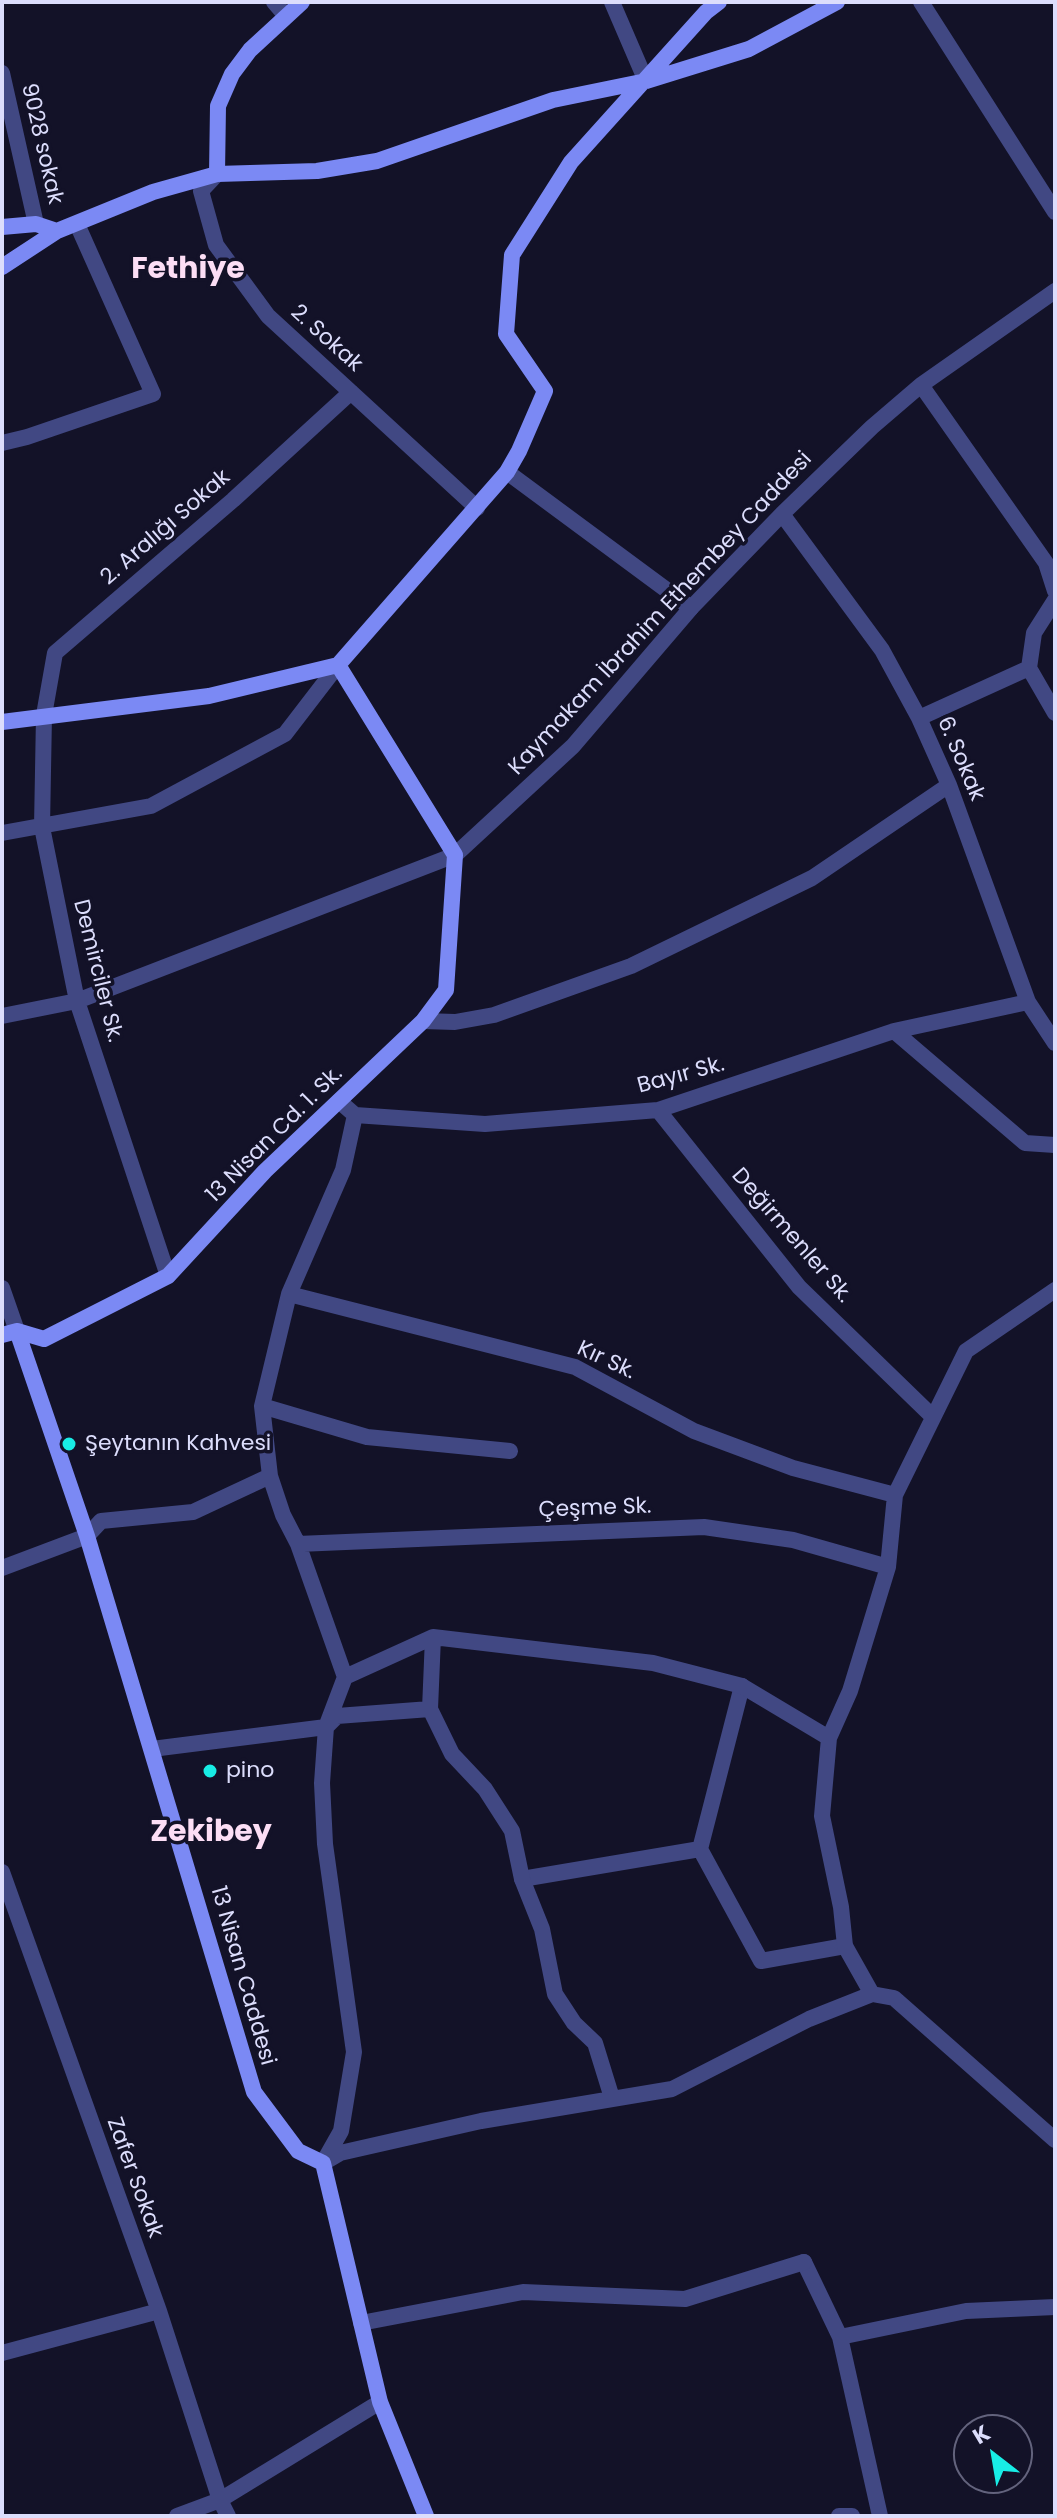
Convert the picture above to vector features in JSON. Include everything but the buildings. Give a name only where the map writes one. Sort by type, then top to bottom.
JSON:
[{"type":"street","points":[[274,2],[286,16]]},
{"type":"street","points":[[217,174],[218,106],[232,74],[250,50],[302,2]]},
{"type":"street","points":[[612,2],[646,81]]},
{"type":"street","points":[[2,267],[57,231],[153,192],[217,174],[317,171],[377,161],[553,100],[646,81],[749,49],[837,2]]},
{"type":"street","points":[[921,2],[1055,212]]},
{"type":"street","points":[[2,833],[151,806],[285,734],[338,665],[507,472],[545,391],[506,334],[512,255],[571,162],[646,81],[708,5]]},
{"type":"street","name":"9028 sokak","points":[[2,73],[36,224]]},
{"type":"street","name":"2. Sokak","points":[[217,174],[201,191],[216,245],[268,316],[477,508]]},
{"type":"street","points":[[2,227],[36,224],[57,231]]},
{"type":"street","points":[[2,443],[153,394],[77,224]]},
{"type":"street","name":"Kaymakam İbrahim Ethembey Caddesi","points":[[455,855],[573,746],[691,608],[872,427],[921,385],[1055,291]]},
{"type":"street","points":[[921,385],[1046,563],[1055,591]]},
{"type":"street","name":"2. Aralığı Sokak","points":[[44,715],[55,653],[233,500],[351,392]]},
{"type":"street","points":[[507,472],[691,608]]},
{"type":"street","name":"6. Sokak","points":[[782,514],[882,650],[919,718],[949,785],[1028,1002],[1055,1043]]},
{"type":"street","points":[[1055,600],[1034,633],[1029,668],[1055,713]]},
{"type":"street","points":[[2,722],[209,696],[338,665]]},
{"type":"street","points":[[2,1016],[77,1001],[455,855],[338,665]]},
{"type":"street","points":[[919,718],[1029,668]]},
{"type":"street","name":"Demirciler Sk.","points":[[44,715],[42,827],[77,1001],[168,1276]]},
{"type":"street","points":[[423,1021],[455,1022],[494,1015],[631,966],[812,878],[949,785]]},
{"type":"street","name":"13 Nisan Cd. 1. Sk.","points":[[10,1333],[44,1339],[168,1276],[265,1171],[423,1021],[446,990],[455,855]]},
{"type":"street","name":"Bayır Sk.","points":[[355,1115],[485,1124],[658,1110],[894,1031],[1028,1002]]},
{"type":"street","points":[[894,1031],[1025,1143],[1055,1145]]},
{"type":"street","points":[[339,1101],[355,1115],[343,1170],[289,1294],[262,1406],[270,1476],[283,1515],[298,1544],[345,1677],[326,1727],[322,1783],[325,1844],[354,2052],[341,2131],[323,2163],[380,2402],[426,2516]]},
{"type":"street","name":"Değirmenler Sk.","points":[[658,1110],[799,1287],[933,1417]]},
{"type":"street","name":"13 Nisan Caddesi","points":[[2,1288],[10,1333],[87,1536],[254,2092],[298,2151],[323,2163]]},
{"type":"street","points":[[872,1994],[845,1946],[841,1907],[822,1816],[829,1738],[850,1691],[888,1567],[895,1495],[966,1351],[1055,1290]]},
{"type":"street","name":"Kır Sk.","points":[[289,1294],[575,1367],[694,1431],[793,1468],[895,1495]]},
{"type":"street","points":[[262,1406],[367,1437],[510,1451]]},
{"type":"street","points":[[2,1568],[87,1536],[101,1521],[193,1512],[270,1476]]},
{"type":"street","name":"Çeşme Sk.","points":[[298,1544],[704,1527],[793,1540],[888,1567]]},
{"type":"street","points":[[345,1677],[433,1637],[653,1663],[742,1686],[829,1738]]},
{"type":"street","points":[[433,1637],[430,1709],[452,1754],[485,1789],[512,1831],[522,1879],[542,1929],[555,1994],[574,2023],[595,2043],[612,2098]]},
{"type":"street","points":[[742,1686],[700,1849],[761,1961],[845,1946]]},
{"type":"street","points":[[152,1749],[326,1727],[337,1716],[430,1709]]},
{"type":"street","points":[[522,1879],[700,1849]]},
{"type":"street","name":"Zafer Sokak","points":[[2,1872],[159,2311],[220,2500],[228,2516]]},
{"type":"street","points":[[323,2163],[340,2153],[481,2121],[672,2089],[809,2019],[872,1994],[894,1998],[1055,2140]]},
{"type":"street","points":[[361,2323],[523,2292],[685,2299],[804,2262],[840,2337],[880,2516]]},
{"type":"street","points":[[840,2337],[966,2311],[1055,2307]]},
{"type":"street","points":[[2,2353],[159,2311]]},
{"type":"street","points":[[177,2516],[220,2500],[380,2402]]},
{"type":"street","points":[[839,2516],[852,2516]]},
{"type":"place","name":"Şeytanın Kahvesi","points":[[69,1444]]},
{"type":"place","name":"pino","points":[[210,1771]]},
{"type":"district","name":"Fethiye","points":[[188,270]]},
{"type":"district","name":"Zekibey","points":[[211,1833]]}]
